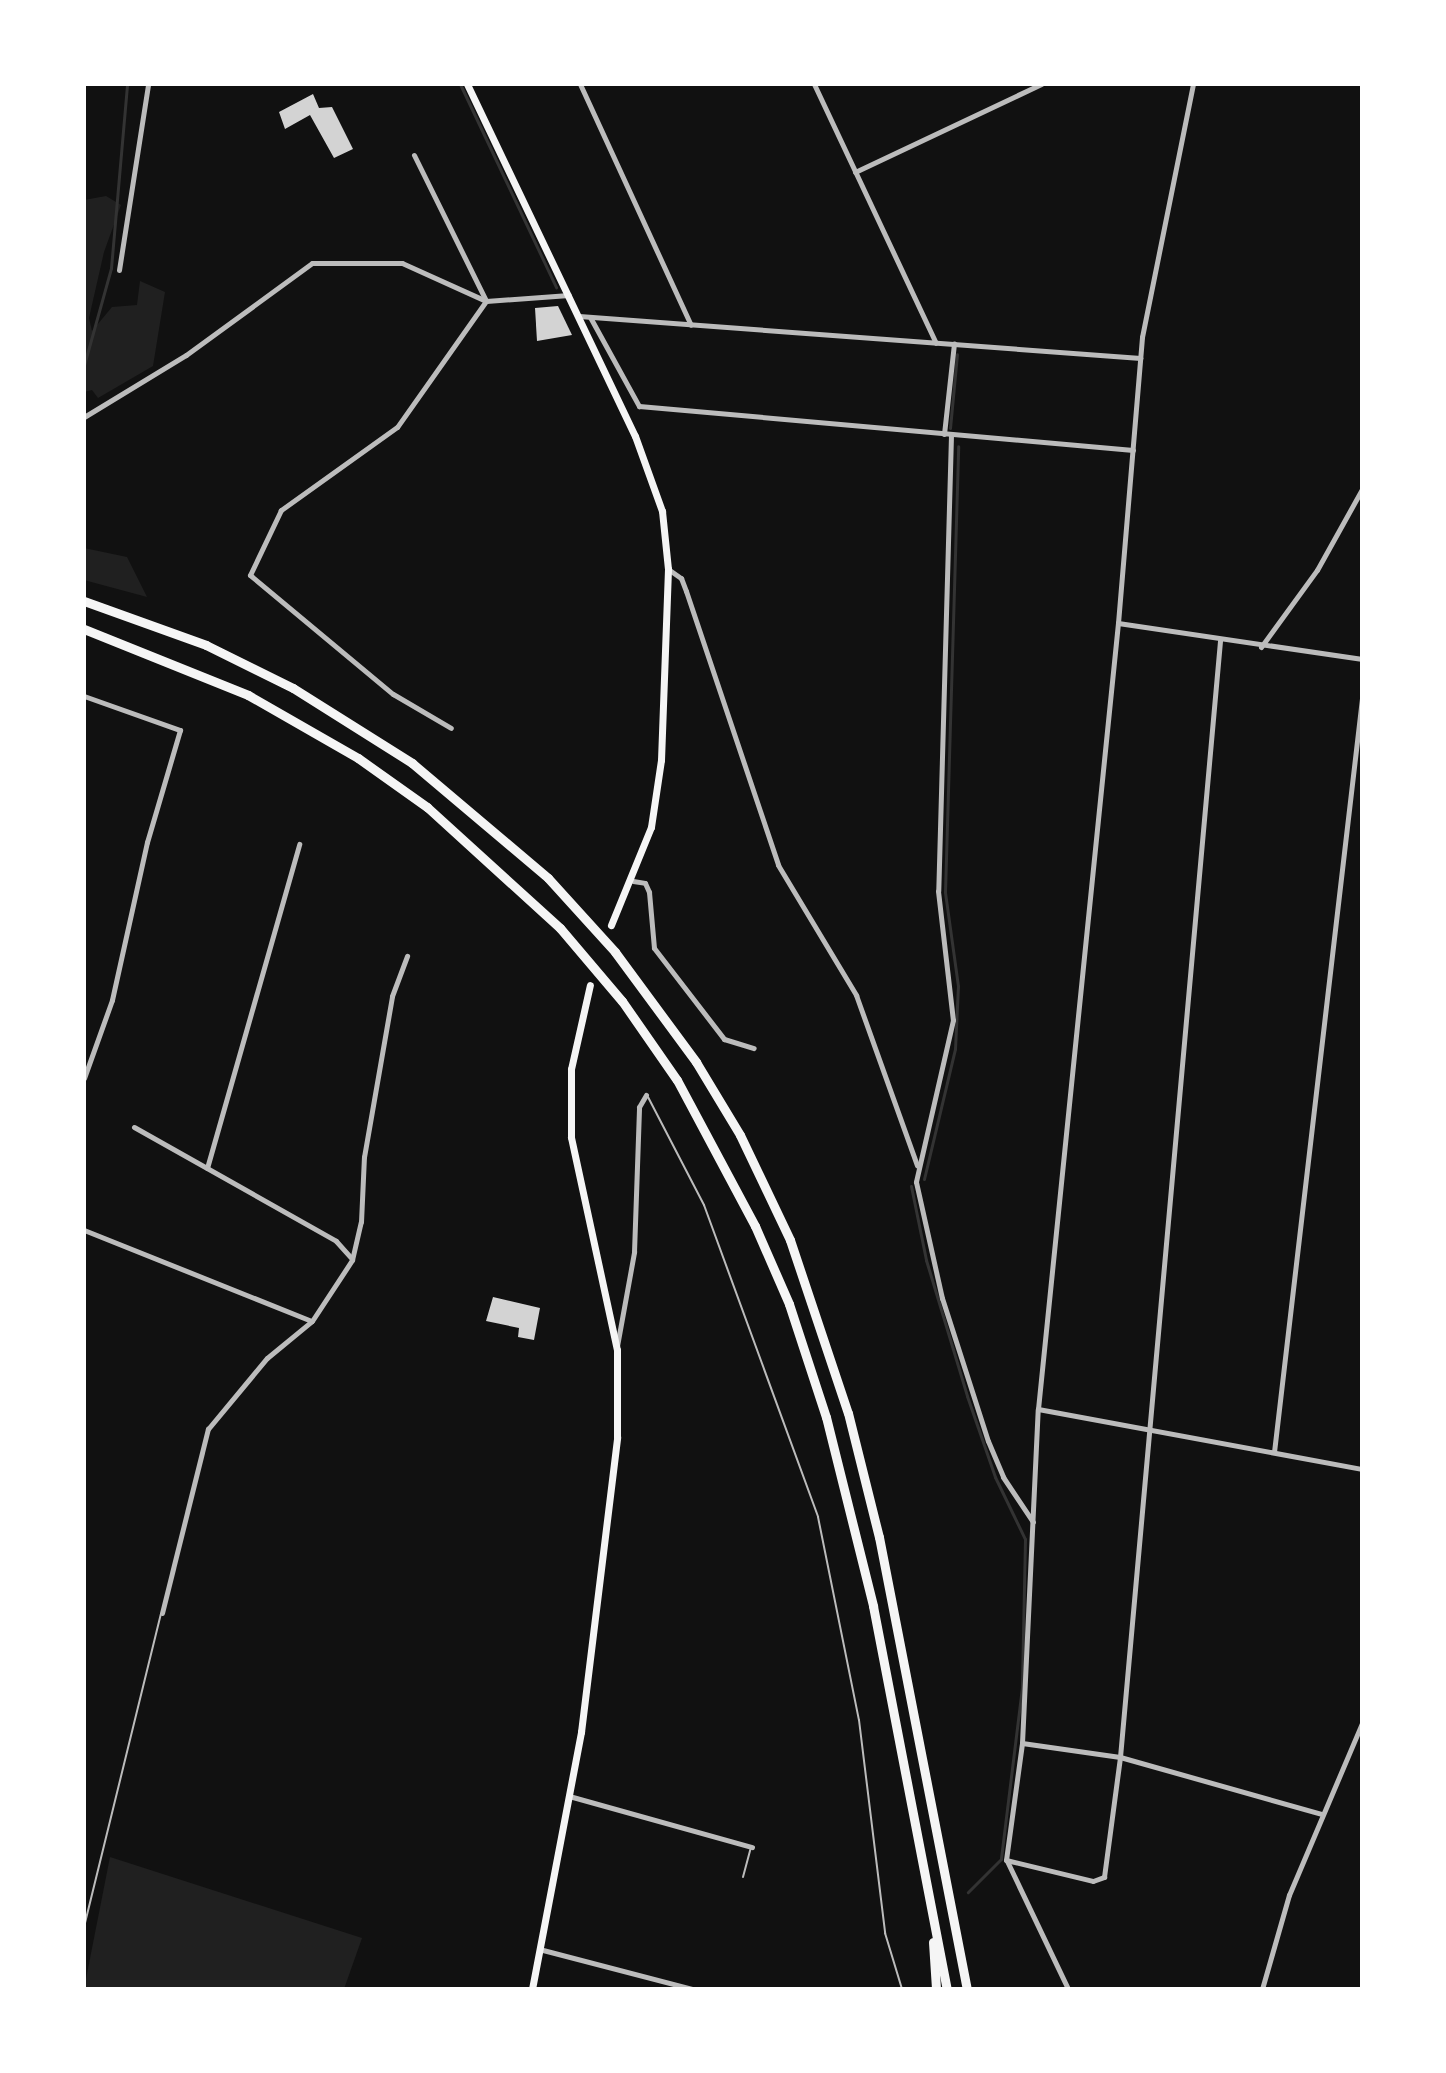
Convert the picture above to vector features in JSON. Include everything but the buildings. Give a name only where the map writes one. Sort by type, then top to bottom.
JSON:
[{"type":"highway","points":[[84,601],[206,645],[293,688],[435,780],[548,878],[635,976],[696,1062],[740,1135],[790,1240],[848,1413],[888,1578],[967,1989]]},
{"type":"highway","points":[[84,629],[161,655],[275,709],[358,758],[427,807],[560,928],[622,1001],[677,1080],[740,1191],[808,1357],[864,1565],[947,1989]]},
{"type":"highway","points":[[930,1899],[936,1989]]},
{"type":"main road","points":[[467,84],[579,316],[655,486],[668,569],[661,760],[651,827],[633,881],[611,925]]},
{"type":"main road","points":[[532,1989],[569,1796],[617,1437],[617,1350],[571,1137],[571,1069],[590,985]]},
{"type":"street","points":[[119,270],[148,84]]},
{"type":"street","points":[[580,84],[691,325]]},
{"type":"street","points":[[814,84],[936,343]]},
{"type":"street","points":[[855,172],[1041,84]]},
{"type":"street","points":[[1068,1989],[1006,1860],[1022,1743],[1038,1409],[1118,623],[1140,358],[1193,84]]},
{"type":"street","points":[[414,155],[486,301]]},
{"type":"street","points":[[84,417],[186,355],[312,263],[402,263],[486,301],[569,295]]},
{"type":"street","points":[[451,728],[393,694],[250,575],[281,510],[372,449],[403,421],[486,301]]},
{"type":"street","points":[[579,316],[1140,358]]},
{"type":"street","points":[[590,317],[639,406],[1133,450]]},
{"type":"street","points":[[918,1167],[953,1020],[938,891],[948,435],[954,344]]},
{"type":"street","points":[[1261,647],[1317,570],[1362,489]]},
{"type":"street","points":[[668,569],[681,578],[686,591],[778,865],[856,995],[918,1167],[927,1240],[974,1398],[1003,1477],[1033,1523]]},
{"type":"street","points":[[1118,623],[1261,647],[1362,659]]},
{"type":"street","points":[[1006,1860],[1093,1881],[1104,1877],[1120,1757],[1220,640]]},
{"type":"street","points":[[84,696],[180,730],[147,842],[112,1000],[84,1078]]},
{"type":"street","points":[[1274,1452],[1362,698]]},
{"type":"street","points":[[207,1168],[299,844]]},
{"type":"street","points":[[633,881],[645,883],[649,892],[654,948],[724,1039],[754,1048]]},
{"type":"street","points":[[162,1613],[208,1429],[267,1358],[312,1321],[352,1260],[389,1010],[407,956]]},
{"type":"street","points":[[617,1350],[634,1252],[639,1107],[646,1095]]},
{"type":"street","points":[[134,1127],[336,1241],[352,1260]]},
{"type":"street","points":[[84,1230],[312,1321]]},
{"type":"street","points":[[1038,1409],[1362,1469]]},
{"type":"street","points":[[1262,1989],[1289,1895],[1362,1723]]},
{"type":"street","points":[[1022,1743],[1120,1757],[1322,1814]]},
{"type":"street","points":[[569,1796],[752,1847]]},
{"type":"street","points":[[539,1949],[693,1989]]},
{"type":"lane","points":[[646,1095],[704,1205],[818,1517],[859,1720],[885,1933],[902,1989]]},
{"type":"lane","points":[[84,1927],[162,1613]]},
{"type":"lane","points":[[743,1877],[752,1847]]},
{"type":"shaded area","points":[[106,196],[121,205],[104,252],[89,318],[92,331],[112,307],[137,305],[140,281],[165,292],[153,366],[98,398],[92,390],[84,392],[84,200]]},
{"type":"shaded area","points":[[84,548],[127,557],[147,597],[84,580]]},
{"type":"shaded area","points":[[110,1857],[362,1938],[344,1989],[84,1989]]},
{"type":"waterway","points":[[84,365],[111,268],[127,84]]},
{"type":"waterway","points":[[460,84],[556,287]]},
{"type":"waterway","points":[[950,428],[957,354]]},
{"type":"waterway","points":[[924,1179],[955,1049],[958,986],[945,892],[958,446]]},
{"type":"waterway","points":[[911,1186],[926,1260],[967,1396],[995,1477],[1025,1539],[1022,1687],[1001,1859],[968,1892]]}]
